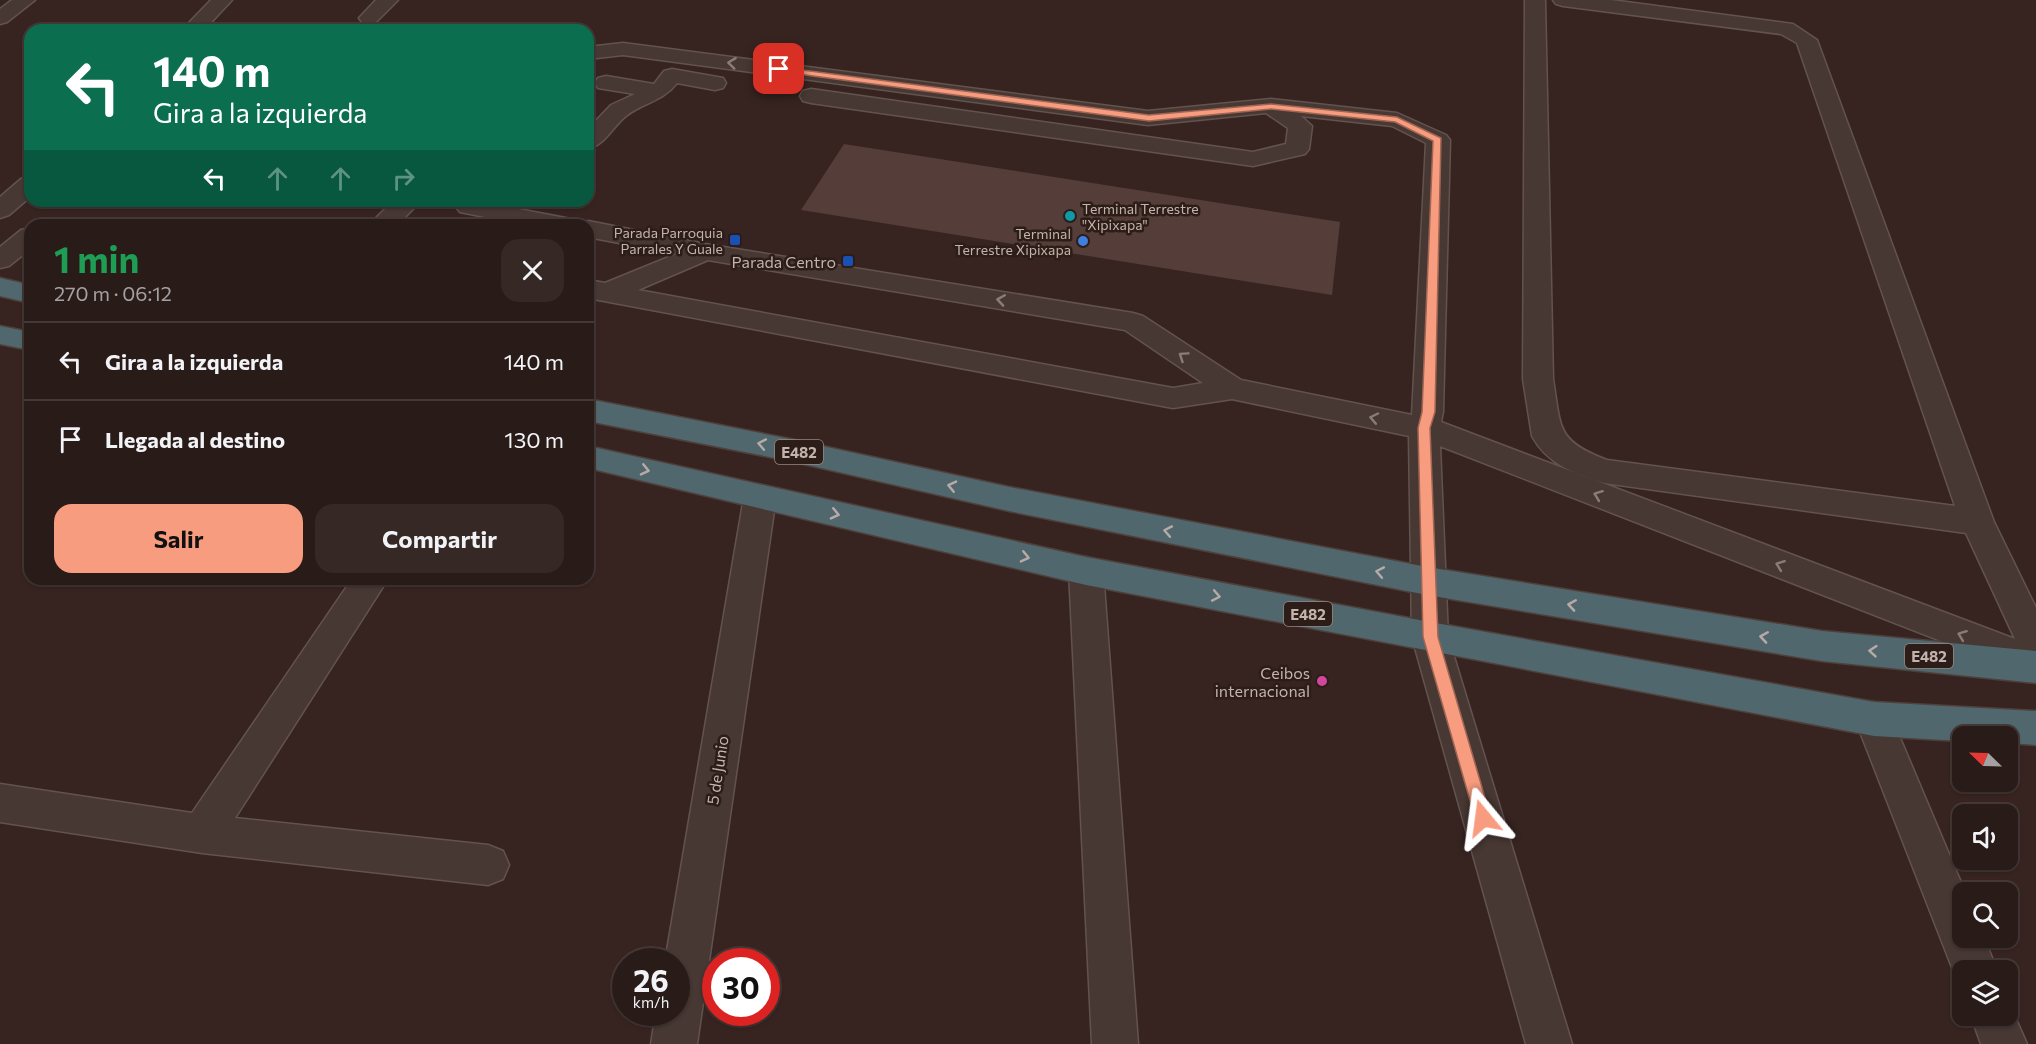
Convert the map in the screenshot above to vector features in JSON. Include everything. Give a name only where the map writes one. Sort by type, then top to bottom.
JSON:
[{"type":"highway","points":[[0,287],[24,293]]},
{"type":"highway","points":[[0,335],[24,340]]},
{"type":"highway","name":"E482","points":[[594,411],[795,451],[1021,502],[1427,581],[1822,646],[2036,665]]},
{"type":"highway","name":"E482","points":[[594,458],[1086,571],[1430,637],[1874,719],[2036,728]]},
{"type":"street","points":[[0,18],[25,0]]},
{"type":"street","points":[[198,24],[222,0]]},
{"type":"street","points":[[369,18],[388,0]]},
{"type":"street","points":[[1535,0],[1538,379],[1547,436],[1570,458],[1604,471],[1977,522]]},
{"type":"street","points":[[1563,0],[1786,28],[1806,40],[1977,522],[2036,645]]},
{"type":"street","points":[[594,52],[622,48],[1149,118],[1271,106],[1397,120],[1438,140],[1428,412],[1424,428],[1430,637],[1549,1044]]},
{"type":"street","points":[[594,94],[641,51]]},
{"type":"street","points":[[594,136],[619,110],[659,91],[672,76],[1254,159],[1298,149],[1300,126],[1271,106]]},
{"type":"street","points":[[606,83],[659,91]]},
{"type":"street","points":[[0,210],[24,189]]},
{"type":"street","points":[[388,219],[402,207]]},
{"type":"street","points":[[469,207],[524,208],[552,219]]},
{"type":"street","points":[[0,230],[24,234]]},
{"type":"street","points":[[594,230],[705,252],[1133,322],[1232,389]]},
{"type":"street","points":[[0,260],[24,240]]},
{"type":"street","points":[[600,290],[705,252]]},
{"type":"street","points":[[600,290],[1173,398],[1232,389],[1424,428],[2036,665]]},
{"type":"street","name":"5 de Junio","points":[[674,1044],[760,497]]},
{"type":"street","points":[[1086,571],[1115,1044]]},
{"type":"street","points":[[202,834],[367,585]]},
{"type":"street","points":[[1874,719],[1971,960]]},
{"type":"street","points":[[0,803],[202,834],[488,865]]},
{"type":"street","points":[[1997,1026],[2004,1044]]},
{"type":"building","name":"Terminal Terrestre \"Xipixapa\"","points":[[844,144],[1340,222],[1332,295],[801,210]]},
{"type":"place","name":"Terminal Terrestre \"Xipixapa\"","points":[[1070,216]]},
{"type":"place","name":"Parada Parroquia Parrales Y Guale","points":[[735,240]]},
{"type":"place","name":"Terminal Terrestre Xipixapa","points":[[1083,241]]},
{"type":"place","name":"Parada Centro","points":[[848,261]]},
{"type":"place","name":"Ceibos internacional","points":[[1322,681]]},
{"type":"route","points":[[779,69],[1149,118],[1271,106],[1397,120],[1438,140],[1428,412],[1424,428],[1430,637],[1483,818]]}]
